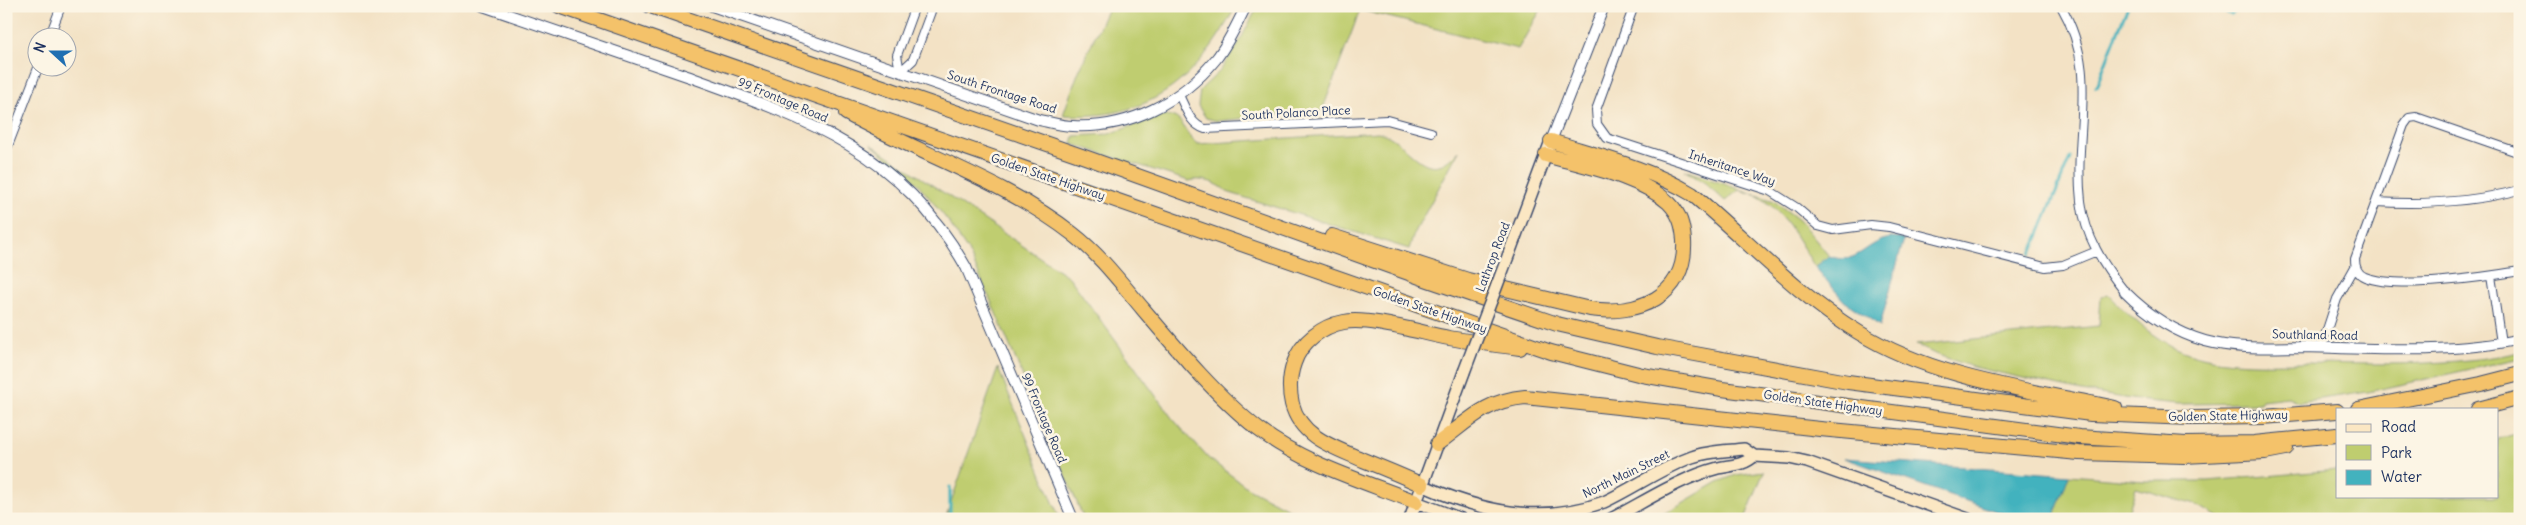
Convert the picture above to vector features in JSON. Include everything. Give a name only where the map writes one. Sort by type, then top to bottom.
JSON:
[{"type":"highway","name":"Golden State Highway","points":[[559,6],[1551,352],[1642,375],[1722,389],[2079,437],[2186,444],[2254,443],[2336,436]]},
{"type":"highway","name":"Golden State Highway","points":[[650,6],[1557,324],[1657,347],[1848,382],[2091,414],[2263,417],[2336,411]]},
{"type":"highway","points":[[813,95],[876,130],[1004,190],[1046,214],[1075,235],[1111,270],[1194,367],[1258,429],[1301,455],[1416,502]]},
{"type":"highway","points":[[1551,140],[1652,174],[1692,194],[1799,289],[1857,332],[1896,352],[1936,367],[1988,381],[2152,416]]},
{"type":"highway","points":[[1082,156],[1468,280],[1590,309],[1610,312],[1640,307],[1668,289],[1679,270],[1684,251],[1681,220],[1670,204],[1646,188],[1546,155]]},
{"type":"highway","points":[[1422,484],[1318,440],[1301,425],[1296,418],[1289,385],[1294,362],[1306,344],[1326,328],[1354,322],[1451,339],[1551,352]]},
{"type":"highway","points":[[2363,408],[2481,384],[2520,374]]},
{"type":"highway","points":[[1437,444],[1486,406],[1504,399],[1525,397],[1811,428],[2079,453],[2184,456],[2266,452],[2336,436]]},
{"type":"highway","points":[[2482,408],[2520,398]]},
{"type":"main road","name":"Lathrop Road","points":[[1410,519],[1551,140]]},
{"type":"main road","name":"North Main Street","points":[[1422,484],[1463,503],[1490,512],[1518,516],[1558,515],[1582,511],[1603,503],[1692,457],[1744,449],[1754,456],[1788,458],[1807,462],[1968,519]]},
{"type":"main road","name":"North Main Street","points":[[1611,519],[1687,479],[1718,468],[1746,464],[1754,456]]},
{"type":"main road","points":[[1416,502],[1462,519]]},
{"type":"street","points":[[53,28],[61,6]]},
{"type":"street","name":"99 Frontage Road","points":[[483,6],[640,59],[812,124],[866,155],[890,173],[928,210],[948,236],[966,267],[1073,519]]},
{"type":"street","name":"South Frontage Road","points":[[712,6],[1039,120],[1072,126],[1109,124],[1156,110],[1179,95],[1194,84],[1217,58],[1246,6]]},
{"type":"street","points":[[900,72],[897,55],[915,6]]},
{"type":"street","points":[[900,72],[913,60],[932,6]]},
{"type":"street","name":"Lathrop Road","points":[[1551,140],[1604,6]]},
{"type":"street","name":"Inheritance Way","points":[[1634,6],[1596,110],[1597,124],[1608,138],[1770,191],[1818,226],[1833,230],[1871,225],[1889,227],[2045,267],[2063,265],[2097,252]]},
{"type":"street","points":[[2062,6],[2077,44],[2084,74],[2084,102],[2079,166],[2081,202],[2097,252],[2125,292]]},
{"type":"street","points":[[6,151],[34,78]]},
{"type":"street","name":"South Polanco Place","points":[[1179,95],[1192,120],[1197,126],[1205,129],[1387,120],[1431,132]]},
{"type":"street","points":[[2321,348],[2337,298],[2355,267],[2355,259],[2404,125],[2413,116],[2520,153]]},
{"type":"street","points":[[2376,202],[2413,204],[2454,202],[2520,190]]},
{"type":"street","points":[[2355,267],[2365,278],[2390,282],[2491,276],[2520,270]]},
{"type":"street","points":[[2491,276],[2501,343]]},
{"type":"street","name":"Southland Road","points":[[2125,292],[2168,326],[2206,341],[2241,346],[2400,350],[2501,343],[2520,339]]},
{"type":"green space","points":[[1109,6],[1236,6],[1205,55],[1187,75],[1168,90],[1146,103],[1121,111],[1094,115],[1063,115],[1078,73]]},
{"type":"green space","points":[[1258,6],[1543,6],[1518,49],[1360,10],[1322,111],[1217,121],[1206,118],[1198,106],[1200,90],[1220,71],[1237,46]]},
{"type":"green space","points":[[1163,115],[1176,118],[1189,136],[1198,144],[1378,132],[1389,136],[1427,164],[1436,165],[1447,161],[1459,150],[1414,234],[1409,249],[1227,192],[1210,182],[1189,181],[1072,144],[1074,136],[1109,134]]},
{"type":"green space","points":[[871,144],[1069,277],[1172,418],[1208,458],[1248,488],[1292,511],[1314,519],[1084,519],[968,251],[948,221],[918,184]]},
{"type":"green space","points":[[1684,170],[1774,201],[1799,220],[1829,256],[1815,267],[1785,220],[1770,204],[1756,195],[1739,190],[1725,201],[1705,183]]},
{"type":"green space","points":[[2108,294],[2142,326],[2161,340],[2183,351],[2213,359],[2260,363],[2414,364],[2494,357],[2520,352],[2520,358],[2368,392],[2299,402],[2288,397],[2262,400],[2260,403],[2178,404],[2137,400],[2082,391],[1973,367],[1935,354],[1916,345],[2099,326],[2101,297]]},
{"type":"green space","points":[[998,368],[1060,519],[945,519]]},
{"type":"green space","points":[[2520,433],[2520,519],[2221,519],[2199,506],[2136,488],[2126,519],[2053,519],[2069,475],[2144,481],[2208,481],[2336,470],[2336,498],[2498,498],[2498,439]]},
{"type":"green space","points":[[1764,471],[1745,519],[1655,519],[1718,482],[1736,475]]},
{"type":"water","points":[[1891,238],[1904,239],[1880,326],[1844,301],[1815,267],[1829,256],[1839,259],[1854,256],[1882,240]]},
{"type":"water","points":[[1844,458],[2069,475],[2053,519],[2018,519]]},
{"type":"waterway","points":[[2096,87],[2128,6]]},
{"type":"waterway","points":[[2206,6],[2231,14],[2246,6]]},
{"type":"waterway","points":[[2031,254],[2070,158]]},
{"type":"waterway","points":[[950,487],[950,519]]}]
